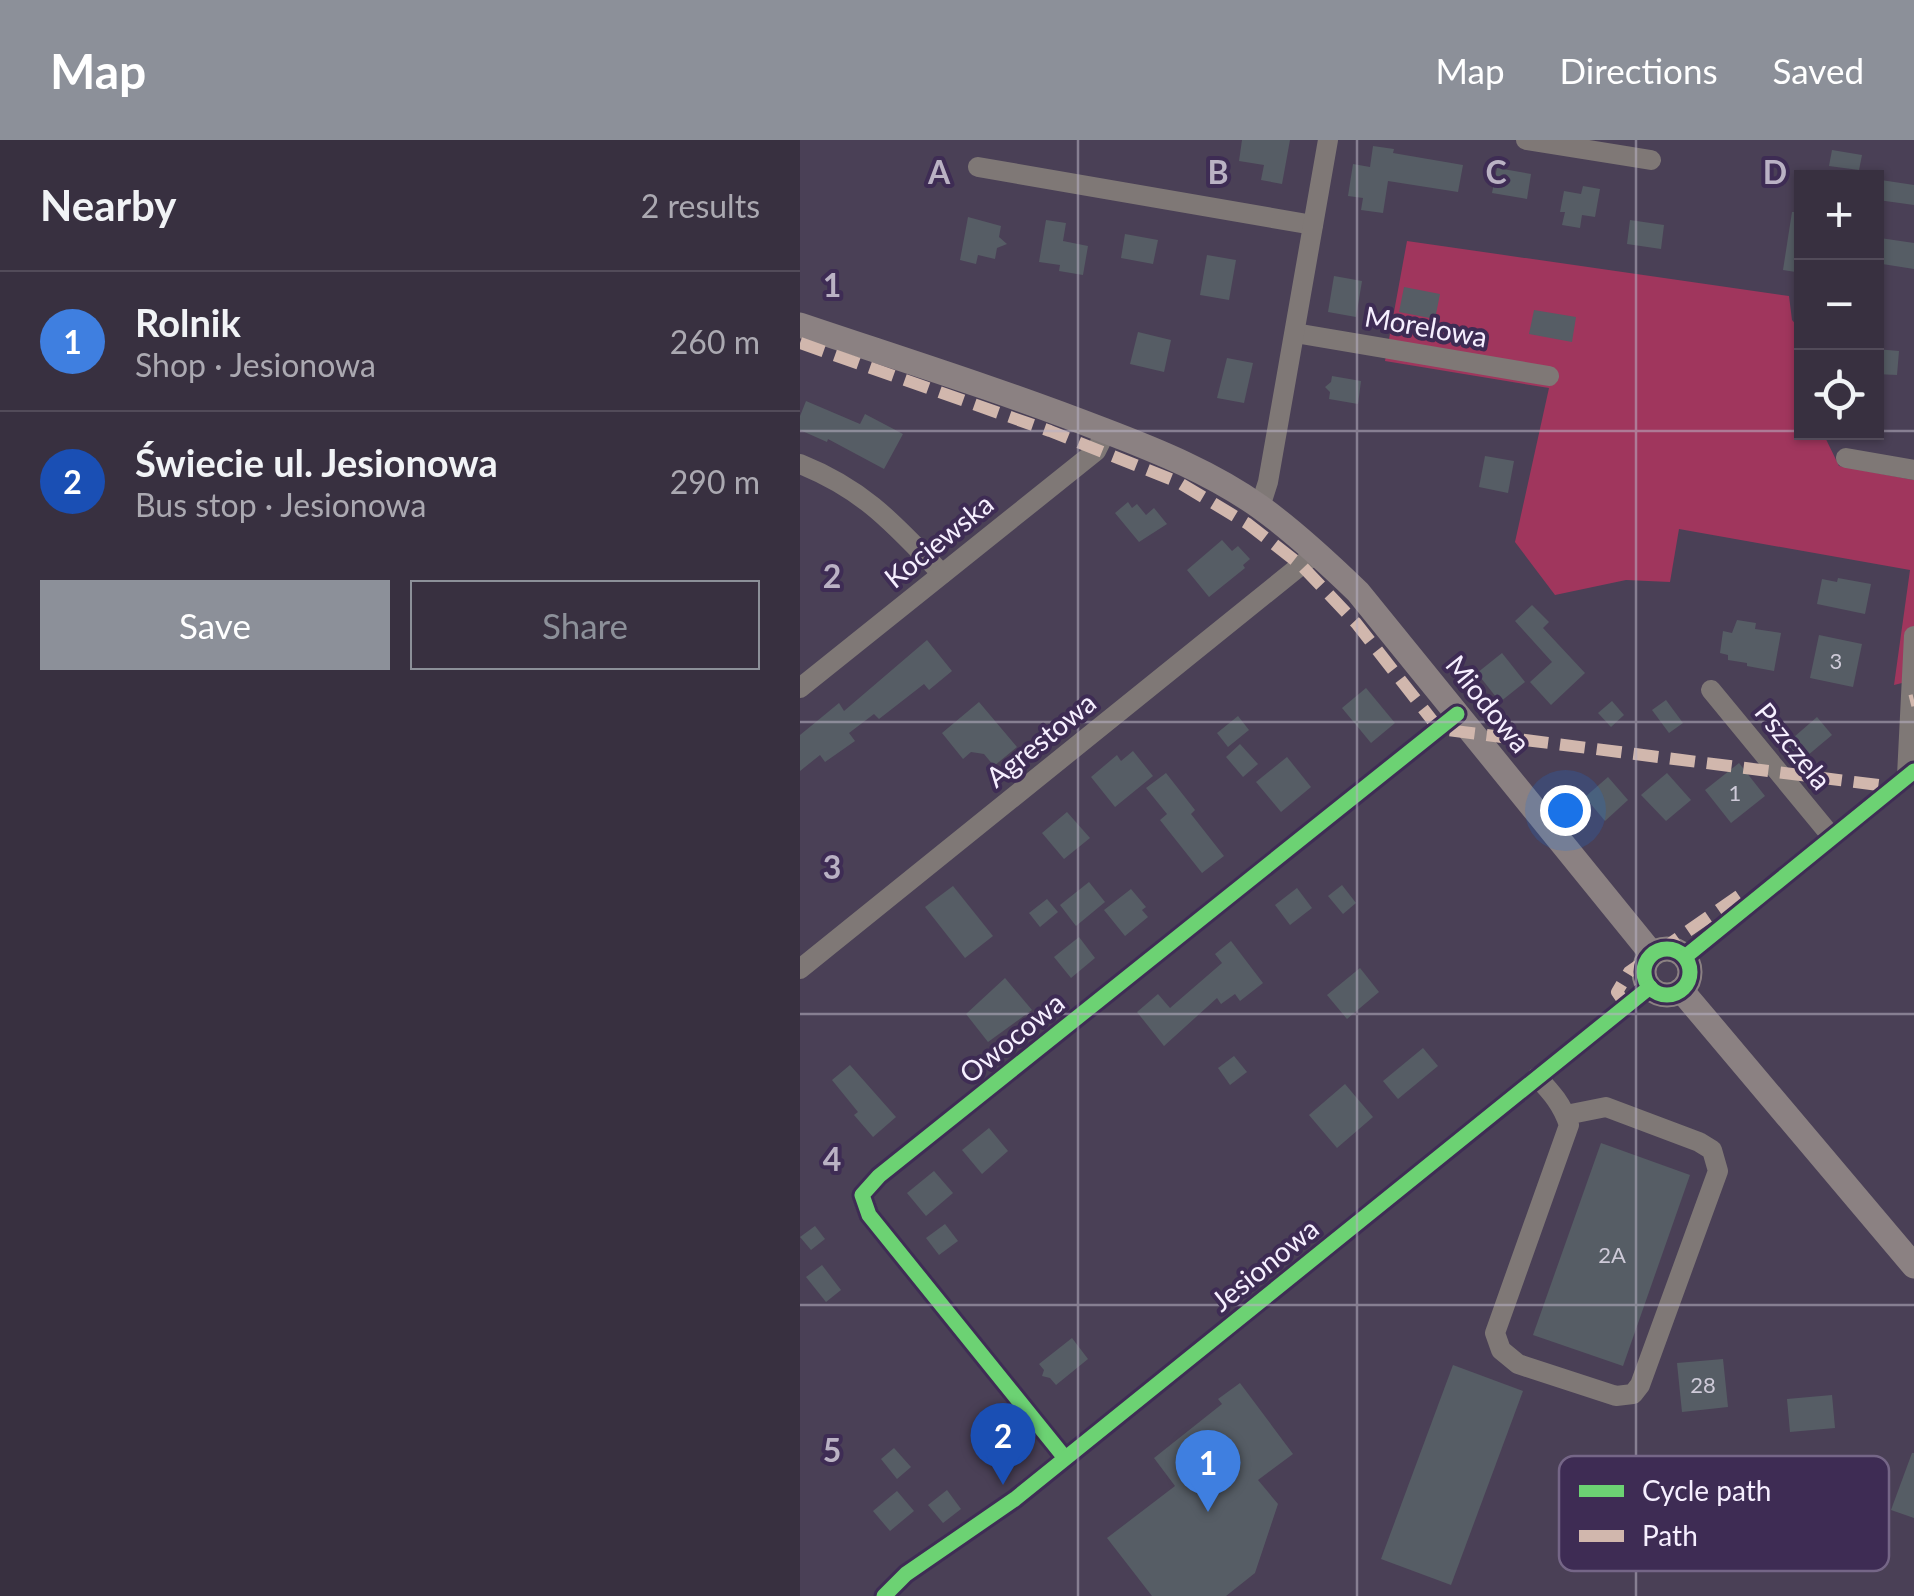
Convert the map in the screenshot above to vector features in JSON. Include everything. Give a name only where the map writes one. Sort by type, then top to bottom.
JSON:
[{"type":"main road","name":"Miodowa","points":[[800,325],[1106,431],[1190,466],[1260,507],[1358,592],[1652,954]]},
{"type":"main road","points":[[1669,949],[1685,957],[1690,974],[1682,990],[1665,995],[1650,987],[1644,970],[1652,954],[1669,949]]},
{"type":"main road","points":[[1682,990],[1914,1266]]},
{"type":"street","points":[[1260,507],[1268,482],[1328,140]]},
{"type":"street","points":[[1526,140],[1651,160]]},
{"type":"street","points":[[978,167],[1312,225]]},
{"type":"street","name":"Morelowa","points":[[1295,333],[1549,376]]},
{"type":"street","name":"Kociewska","points":[[800,688],[1096,451],[1106,431]]},
{"type":"street","points":[[1846,458],[1914,470]]},
{"type":"street","points":[[800,464],[850,487],[880,509],[942,574]]},
{"type":"street","name":"Agrestowa","points":[[800,969],[1316,552]]},
{"type":"street","points":[[1685,957],[1911,773],[1914,636]]},
{"type":"street","name":"Pszczela","points":[[1711,690],[1832,837]]},
{"type":"street","name":"Owocowa","points":[[1066,1458],[868,1215],[862,1195],[879,1176],[1458,714]]},
{"type":"street","name":"Jesionowa","points":[[886,1596],[906,1574],[1015,1499],[1650,987]]},
{"type":"street","points":[[1536,1077],[1562,1104],[1569,1125],[1495,1332],[1501,1350],[1518,1364],[1616,1396],[1633,1394],[1640,1385],[1718,1171],[1712,1150],[1699,1142],[1606,1107],[1566,1115]]},
{"type":"shaded area","points":[[1407,241],[1789,296],[1794,322],[1794,440],[1826,440],[1839,466],[1914,480],[1914,680],[1894,685],[1910,570],[1679,529],[1670,582],[1626,580],[1555,595],[1515,542],[1549,388],[1385,361]]},
{"type":"building","points":[[1242,140],[1290,140],[1282,184],[1261,180],[1264,165],[1239,161]]},
{"type":"building","points":[[1373,146],[1463,165],[1458,192],[1388,181],[1383,213],[1361,210],[1363,198],[1348,196],[1353,164],[1370,167]]},
{"type":"building","points":[[1832,150],[1862,155],[1859,170],[1829,166]]},
{"type":"building","points":[[1497,168],[1531,174],[1527,199],[1492,193]]},
{"type":"building","points":[[1884,180],[1914,185],[1914,205],[1884,201]]},
{"type":"building","points":[[1583,186],[1600,189],[1595,217],[1582,215],[1580,228],[1562,225],[1564,191],[1581,194]]},
{"type":"building","points":[[1792,212],[1794,212],[1794,272],[1783,270]]},
{"type":"building","points":[[968,217],[1001,226],[999,237],[1007,244],[997,248],[995,259],[978,255],[976,264],[960,260]]},
{"type":"building","points":[[1046,220],[1066,223],[1063,241],[1088,246],[1083,275],[1059,271],[1060,265],[1039,262]]},
{"type":"building","points":[[1630,220],[1664,225],[1661,249],[1627,244]]},
{"type":"building","points":[[1125,234],[1158,240],[1153,264],[1121,258]]},
{"type":"building","points":[[1884,239],[1914,243],[1914,269],[1884,264]]},
{"type":"building","points":[[1207,255],[1236,260],[1229,300],[1200,295]]},
{"type":"building","points":[[1334,276],[1362,281],[1356,317],[1328,312]]},
{"type":"building","points":[[1404,287],[1440,294],[1435,319],[1399,312]]},
{"type":"building","points":[[1534,310],[1576,317],[1572,342],[1529,334]]},
{"type":"building","points":[[1138,332],[1171,340],[1164,372],[1130,364]]},
{"type":"building","points":[[1884,350],[1899,351],[1897,375],[1884,374]]},
{"type":"building","points":[[1227,358],[1253,363],[1244,403],[1217,398]]},
{"type":"building","points":[[1332,376],[1361,381],[1358,404],[1329,399],[1330,392],[1325,387]]},
{"type":"building","points":[[806,401],[860,424],[865,414],[903,434],[884,469],[828,439],[827,442],[800,430]]},
{"type":"building","points":[[1485,456],[1514,461],[1508,493],[1479,487]]},
{"type":"building","points":[[1128,502],[1132,508],[1137,504],[1146,515],[1154,508],[1167,524],[1139,542],[1115,513]]},
{"type":"building","points":[[1222,540],[1232,551],[1238,546],[1250,559],[1243,565],[1245,568],[1209,597],[1187,570]]},
{"type":"building","points":[[1838,578],[1871,584],[1865,614],[1817,604],[1822,579],[1837,582]]},
{"type":"building","points":[[1532,605],[1549,622],[1543,628],[1585,673],[1551,705],[1530,682],[1552,662],[1515,621]]},
{"type":"building","points":[[1737,620],[1756,623],[1755,629],[1781,633],[1774,671],[1728,660],[1728,655],[1720,653],[1723,631],[1732,633]]},
{"type":"building","points":[[1819,635],[1862,644],[1853,687],[1810,678]]},
{"type":"building","points":[[927,640],[952,671],[929,690],[924,684],[879,719],[874,714],[849,733],[855,741],[825,762],[820,755],[800,771],[800,735],[839,703],[844,711]]},
{"type":"building","points":[[1502,653],[1525,682],[1500,702],[1477,673]]},
{"type":"building","points":[[1366,688],[1395,723],[1371,743],[1342,708]]},
{"type":"building","points":[[1666,700],[1683,723],[1669,733],[1652,710]]},
{"type":"building","points":[[1612,701],[1624,715],[1611,727],[1598,713]]},
{"type":"building","points":[[979,702],[1017,747],[994,766],[984,754],[971,752],[963,759],[942,733]]},
{"type":"building","points":[[1238,716],[1249,730],[1228,747],[1217,733]]},
{"type":"building","points":[[1817,717],[1832,735],[1801,761],[1786,744]]},
{"type":"building","points":[[1240,744],[1258,764],[1243,777],[1226,757]]},
{"type":"building","points":[[1133,751],[1153,776],[1115,807],[1091,777],[1117,755],[1121,761]]},
{"type":"building","points":[[1287,757],[1311,787],[1281,812],[1256,782]]},
{"type":"building","points":[[1739,763],[1765,796],[1731,823],[1705,790]]},
{"type":"building","points":[[1166,773],[1224,856],[1202,873],[1160,820],[1167,814],[1146,788]]},
{"type":"building","points":[[1667,773],[1691,800],[1666,821],[1641,795]]},
{"type":"building","points":[[1608,777],[1628,800],[1605,821],[1585,797]]},
{"type":"building","points":[[1067,812],[1090,838],[1064,859],[1042,833]]},
{"type":"building","points":[[1089,882],[1105,902],[1076,926],[1060,905]]},
{"type":"building","points":[[1342,885],[1356,903],[1343,914],[1328,896]]},
{"type":"building","points":[[953,886],[993,936],[965,958],[925,907]]},
{"type":"building","points":[[1297,888],[1312,908],[1290,925],[1275,905]]},
{"type":"building","points":[[1131,889],[1146,907],[1142,910],[1148,917],[1125,936],[1104,910]]},
{"type":"building","points":[[1047,899],[1058,912],[1040,927],[1029,913]]},
{"type":"building","points":[[1079,937],[1095,958],[1071,978],[1054,957]]},
{"type":"building","points":[[1231,941],[1263,983],[1240,1001],[1235,994],[1221,1004],[1217,998],[1164,1046],[1137,1012],[1158,994],[1170,1008],[1222,963],[1215,954]]},
{"type":"building","points":[[1360,968],[1379,992],[1347,1019],[1327,995]]},
{"type":"building","points":[[1005,978],[1032,1010],[988,1042],[966,1014]]},
{"type":"building","points":[[1423,1048],[1438,1066],[1398,1099],[1383,1081]]},
{"type":"building","points":[[1234,1056],[1247,1072],[1230,1085],[1218,1068]]},
{"type":"building","points":[[850,1065],[896,1117],[873,1137],[832,1080]]},
{"type":"building","points":[[1345,1084],[1373,1117],[1337,1148],[1309,1115]]},
{"type":"building","points":[[989,1128],[1008,1151],[982,1174],[962,1150]]},
{"type":"building","points":[[1601,1143],[1690,1175],[1623,1366],[1533,1335]]},
{"type":"building","points":[[934,1171],[953,1193],[926,1216],[907,1193]]},
{"type":"building","points":[[945,1224],[958,1241],[939,1255],[926,1238]]},
{"type":"building","points":[[815,1226],[825,1239],[811,1250],[800,1237]]},
{"type":"building","points":[[822,1265],[841,1290],[826,1302],[806,1277]]},
{"type":"building","points":[[1072,1338],[1088,1359],[1056,1385],[1042,1376],[1044,1370],[1039,1364]]},
{"type":"building","points":[[1723,1359],[1728,1407],[1682,1412],[1677,1363]]},
{"type":"building","points":[[1453,1365],[1523,1391],[1451,1585],[1381,1559]]},
{"type":"building","points":[[1240,1383],[1293,1454],[1258,1480],[1278,1504],[1255,1573],[1226,1596],[1152,1596],[1107,1538],[1175,1486],[1154,1458],[1222,1404],[1218,1399]]},
{"type":"building","points":[[1832,1395],[1835,1428],[1790,1432],[1787,1399]]},
{"type":"building","points":[[894,1448],[911,1467],[897,1479],[881,1459]]},
{"type":"building","points":[[1914,1453],[1914,1518],[1891,1510]]},
{"type":"building","points":[[947,1490],[961,1509],[943,1523],[928,1505]]},
{"type":"building","points":[[897,1491],[914,1511],[890,1531],[873,1511]]},
{"type":"marked path","points":[[800,343],[1050,431],[1178,482],[1248,524],[1302,566],[1356,623],[1439,729],[1894,787]]},
{"type":"marked path","points":[[1910,701],[1914,700]]},
{"type":"marked path","points":[[1626,1005],[1617,992],[1629,972],[1747,890]]},
{"type":"cycle path","points":[[1065,1458],[869,1215],[862,1195],[879,1176],[1457,714]]},
{"type":"cycle path","points":[[1685,957],[1914,771]]},
{"type":"cycle path","points":[[1667,949],[1683,956],[1690,972],[1683,988],[1667,995],[1651,988],[1644,972],[1651,956],[1667,949]]},
{"type":"cycle path","points":[[884,1596],[906,1574],[1015,1499],[1650,987]]},
{"type":"place","name":"Świecie ul. Jesionowa","points":[[1003,1485]]},
{"type":"place","name":"Rolnik","points":[[1208,1512]]}]
